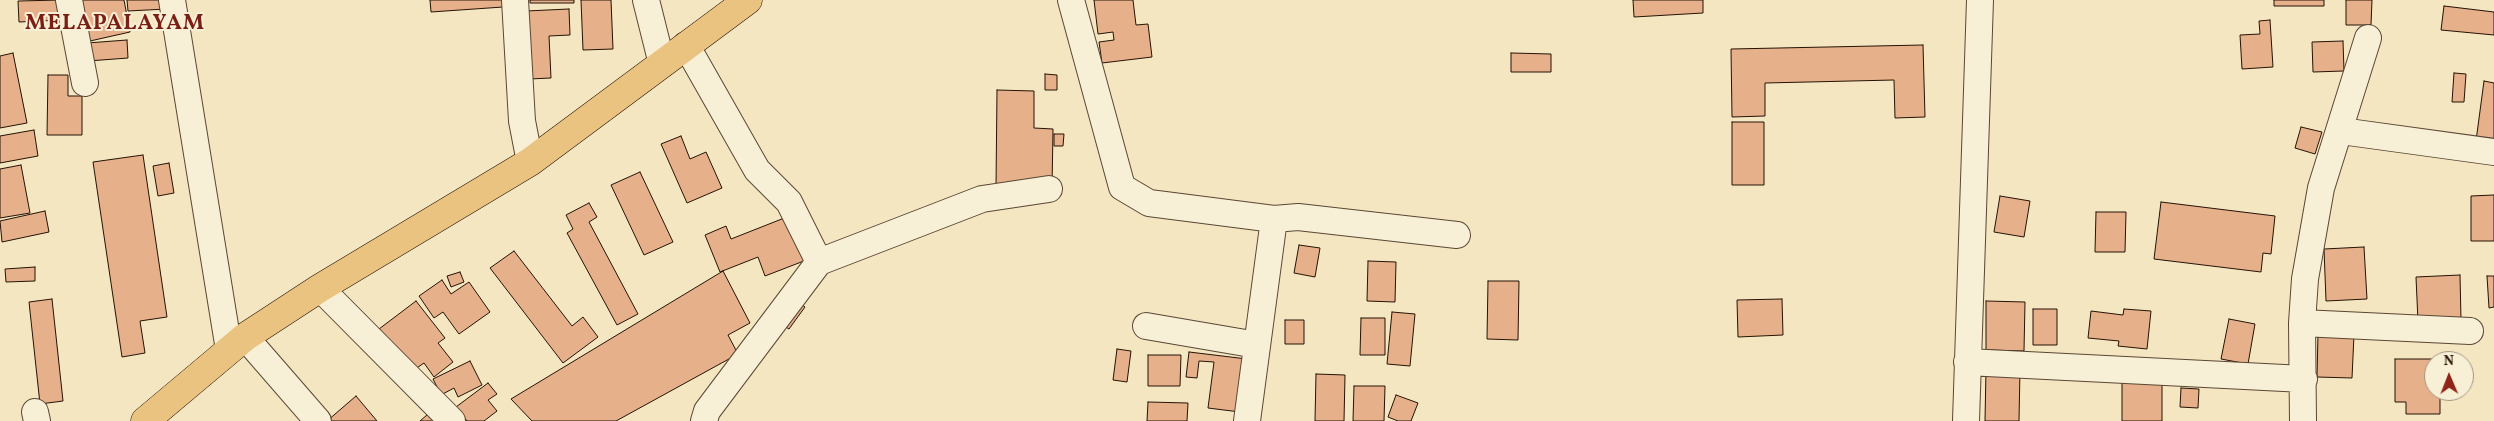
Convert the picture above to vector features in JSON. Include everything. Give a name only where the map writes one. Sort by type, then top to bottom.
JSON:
[{"type":"main road","points":[[145,421],[237,344],[320,288],[530,162],[748,0]]},
{"type":"street","points":[[69,0],[85,83]]},
{"type":"street","points":[[172,0],[237,344],[318,421]]},
{"type":"street","points":[[515,0],[522,121],[530,162]]},
{"type":"street","points":[[646,0],[662,64]]},
{"type":"street","points":[[1071,0],[1122,187],[1149,203],[1274,220],[1298,217],[1456,235]]},
{"type":"street","points":[[1966,421],[1980,0]]},
{"type":"street","points":[[2303,421],[2302,323],[2304,279],[2321,188],[2341,131],[2368,38]]},
{"type":"street","points":[[686,45],[757,170],[789,202],[819,262]]},
{"type":"street","points":[[2341,131],[2494,152]]},
{"type":"street","points":[[704,421],[707,411],[819,262],[982,199],[1049,189]]},
{"type":"street","points":[[1247,421],[1274,220]]},
{"type":"street","points":[[320,288],[452,421]]},
{"type":"street","points":[[2302,323],[2470,331]]},
{"type":"street","points":[[1146,326],[1257,346]]},
{"type":"street","points":[[1968,362],[2304,380]]},
{"type":"building","points":[[60,0],[61,20],[19,22],[18,1]]},
{"type":"building","points":[[81,0],[124,0],[130,32],[90,41]]},
{"type":"building","points":[[127,0],[166,0],[166,9],[128,11]]},
{"type":"building","points":[[430,0],[502,0],[503,7],[431,12]]},
{"type":"building","points":[[530,0],[574,0],[574,3],[530,3]]},
{"type":"building","points":[[581,0],[611,0],[613,49],[583,50]]},
{"type":"building","points":[[1094,0],[1133,0],[1136,25],[1148,24],[1152,57],[1102,63],[1099,42],[1114,40],[1113,32],[1098,34]]},
{"type":"building","points":[[1633,0],[1703,0],[1703,13],[1634,17]]},
{"type":"building","points":[[2274,0],[2324,0],[2324,6],[2274,6]]},
{"type":"building","points":[[2346,0],[2372,0],[2371,25],[2346,25]]},
{"type":"building","points":[[2444,6],[2494,12],[2494,35],[2441,30]]},
{"type":"building","points":[[569,9],[570,35],[549,36],[551,78],[529,79],[526,11]]},
{"type":"building","points":[[2270,20],[2273,67],[2242,69],[2240,35],[2260,34],[2259,21]]},
{"type":"building","points":[[127,40],[128,58],[88,61],[87,43]]},
{"type":"building","points":[[2343,41],[2344,71],[2313,72],[2312,42]]},
{"type":"building","points":[[1923,45],[1925,117],[1895,118],[1894,80],[1765,83],[1765,116],[1732,117],[1731,49]]},
{"type":"building","points":[[13,53],[27,123],[0,128],[0,56]]},
{"type":"building","points":[[1511,53],[1551,54],[1551,72],[1511,72]]},
{"type":"building","points":[[2454,73],[2466,74],[2464,102],[2452,102]]},
{"type":"building","points":[[1045,74],[1057,75],[1057,90],[1045,90]]},
{"type":"building","points":[[48,75],[68,75],[68,96],[82,96],[82,135],[47,135]]},
{"type":"building","points":[[2484,81],[2494,83],[2494,144],[2476,141]]},
{"type":"building","points":[[997,90],[1034,91],[1034,128],[1053,129],[1052,188],[996,187]]},
{"type":"building","points":[[1732,122],[1764,122],[1764,185],[1732,185]]},
{"type":"building","points":[[2301,127],[2322,132],[2315,154],[2295,148]]},
{"type":"building","points":[[34,130],[38,156],[0,163],[0,136]]},
{"type":"building","points":[[1054,134],[1064,134],[1063,146],[1054,146]]},
{"type":"building","points":[[681,136],[690,159],[706,152],[722,188],[687,203],[661,144]]},
{"type":"building","points":[[143,155],[167,317],[140,321],[145,353],[122,357],[93,162]]},
{"type":"building","points":[[169,163],[174,193],[158,196],[153,166]]},
{"type":"building","points":[[21,165],[30,213],[0,218],[0,169]]},
{"type":"building","points":[[640,172],[673,242],[644,255],[611,185]]},
{"type":"building","points":[[2494,195],[2494,241],[2471,241],[2471,196]]},
{"type":"building","points":[[2000,196],[2030,201],[2024,237],[1994,232]]},
{"type":"building","points":[[2161,202],[2275,216],[2271,254],[2263,253],[2261,272],[2154,259]]},
{"type":"building","points":[[589,203],[597,217],[589,222],[638,314],[617,325],[567,233],[573,229],[566,215]]},
{"type":"building","points":[[45,211],[49,232],[2,242],[0,221]]},
{"type":"building","points":[[2096,212],[2126,212],[2125,252],[2095,252]]},
{"type":"building","points":[[792,215],[809,259],[765,276],[758,257],[720,272],[705,235],[726,226],[731,239]]},
{"type":"building","points":[[1299,245],[1320,248],[1315,277],[1294,273]]},
{"type":"building","points":[[2364,247],[2367,299],[2326,301],[2324,249]]},
{"type":"building","points":[[514,251],[572,326],[583,317],[598,337],[563,363],[490,268]]},
{"type":"building","points":[[1368,261],[1396,262],[1395,302],[1367,301]]},
{"type":"building","points":[[35,267],[35,281],[6,282],[5,269]]},
{"type":"building","points":[[723,271],[750,323],[728,335],[738,354],[616,421],[532,421],[511,399]]},
{"type":"building","points":[[460,272],[464,282],[451,287],[447,276]]},
{"type":"building","points":[[2460,275],[2461,320],[2418,322],[2416,277]]},
{"type":"building","points":[[2487,276],[2494,276],[2494,307],[2489,308]]},
{"type":"building","points":[[442,280],[451,294],[469,282],[490,312],[459,334],[443,312],[434,318],[419,296]]},
{"type":"building","points":[[1488,281],[1519,281],[1518,340],[1487,339]]},
{"type":"building","points":[[52,299],[63,401],[40,404],[29,302]]},
{"type":"building","points":[[794,299],[805,307],[789,329],[778,322]]},
{"type":"building","points":[[1782,299],[1783,335],[1738,337],[1737,300]]},
{"type":"building","points":[[416,301],[445,338],[438,343],[453,362],[434,377],[424,363],[411,372],[379,329]]},
{"type":"building","points":[[1986,301],[2025,302],[2024,351],[1986,350]]},
{"type":"building","points":[[2033,309],[2057,309],[2057,345],[2033,345]]},
{"type":"building","points":[[2124,309],[2151,311],[2147,349],[2118,346],[2119,341],[2088,338],[2091,311],[2123,315]]},
{"type":"building","points":[[1392,312],[1415,314],[1410,366],[1387,364]]},
{"type":"building","points":[[1361,318],[1385,318],[1385,355],[1360,355]]},
{"type":"building","points":[[2229,319],[2255,324],[2248,364],[2221,359]]},
{"type":"building","points":[[1285,320],[1304,320],[1304,344],[1285,344]]},
{"type":"building","points":[[2318,334],[2354,335],[2352,378],[2317,377]]},
{"type":"building","points":[[1117,349],[1131,351],[1127,382],[1113,380]]},
{"type":"building","points":[[1189,352],[1247,359],[1240,412],[1208,408],[1214,362],[1199,361],[1197,378],[1186,377]]},
{"type":"building","points":[[1148,355],[1181,355],[1180,386],[1148,386]]},
{"type":"building","points":[[2395,359],[2424,359],[2424,401],[2440,401],[2440,414],[2406,414],[2406,402],[2395,402]]},
{"type":"building","points":[[470,361],[482,385],[458,397],[454,388],[441,395],[433,379]]},
{"type":"building","points":[[1986,369],[2020,369],[2019,421],[1985,421]]},
{"type":"building","points":[[1316,374],[1345,375],[1344,421],[1315,421]]},
{"type":"building","points":[[2122,376],[2162,376],[2162,421],[2122,421]]},
{"type":"building","points":[[488,383],[497,394],[488,400],[497,411],[484,421],[467,421],[456,407]]},
{"type":"building","points":[[1354,386],[1385,386],[1384,421],[1353,421]]},
{"type":"building","points":[[2181,388],[2199,389],[2198,408],[2180,407]]},
{"type":"building","points":[[1396,395],[1418,403],[1411,421],[1398,421],[1388,417]]},
{"type":"building","points":[[356,396],[377,421],[327,421]]},
{"type":"building","points":[[1148,402],[1188,403],[1187,421],[1147,421]]},
{"type":"building","points":[[435,408],[443,421],[420,421]]},
{"type":"district","name":"MELAPALAYAM","points":[[115,25]]}]
